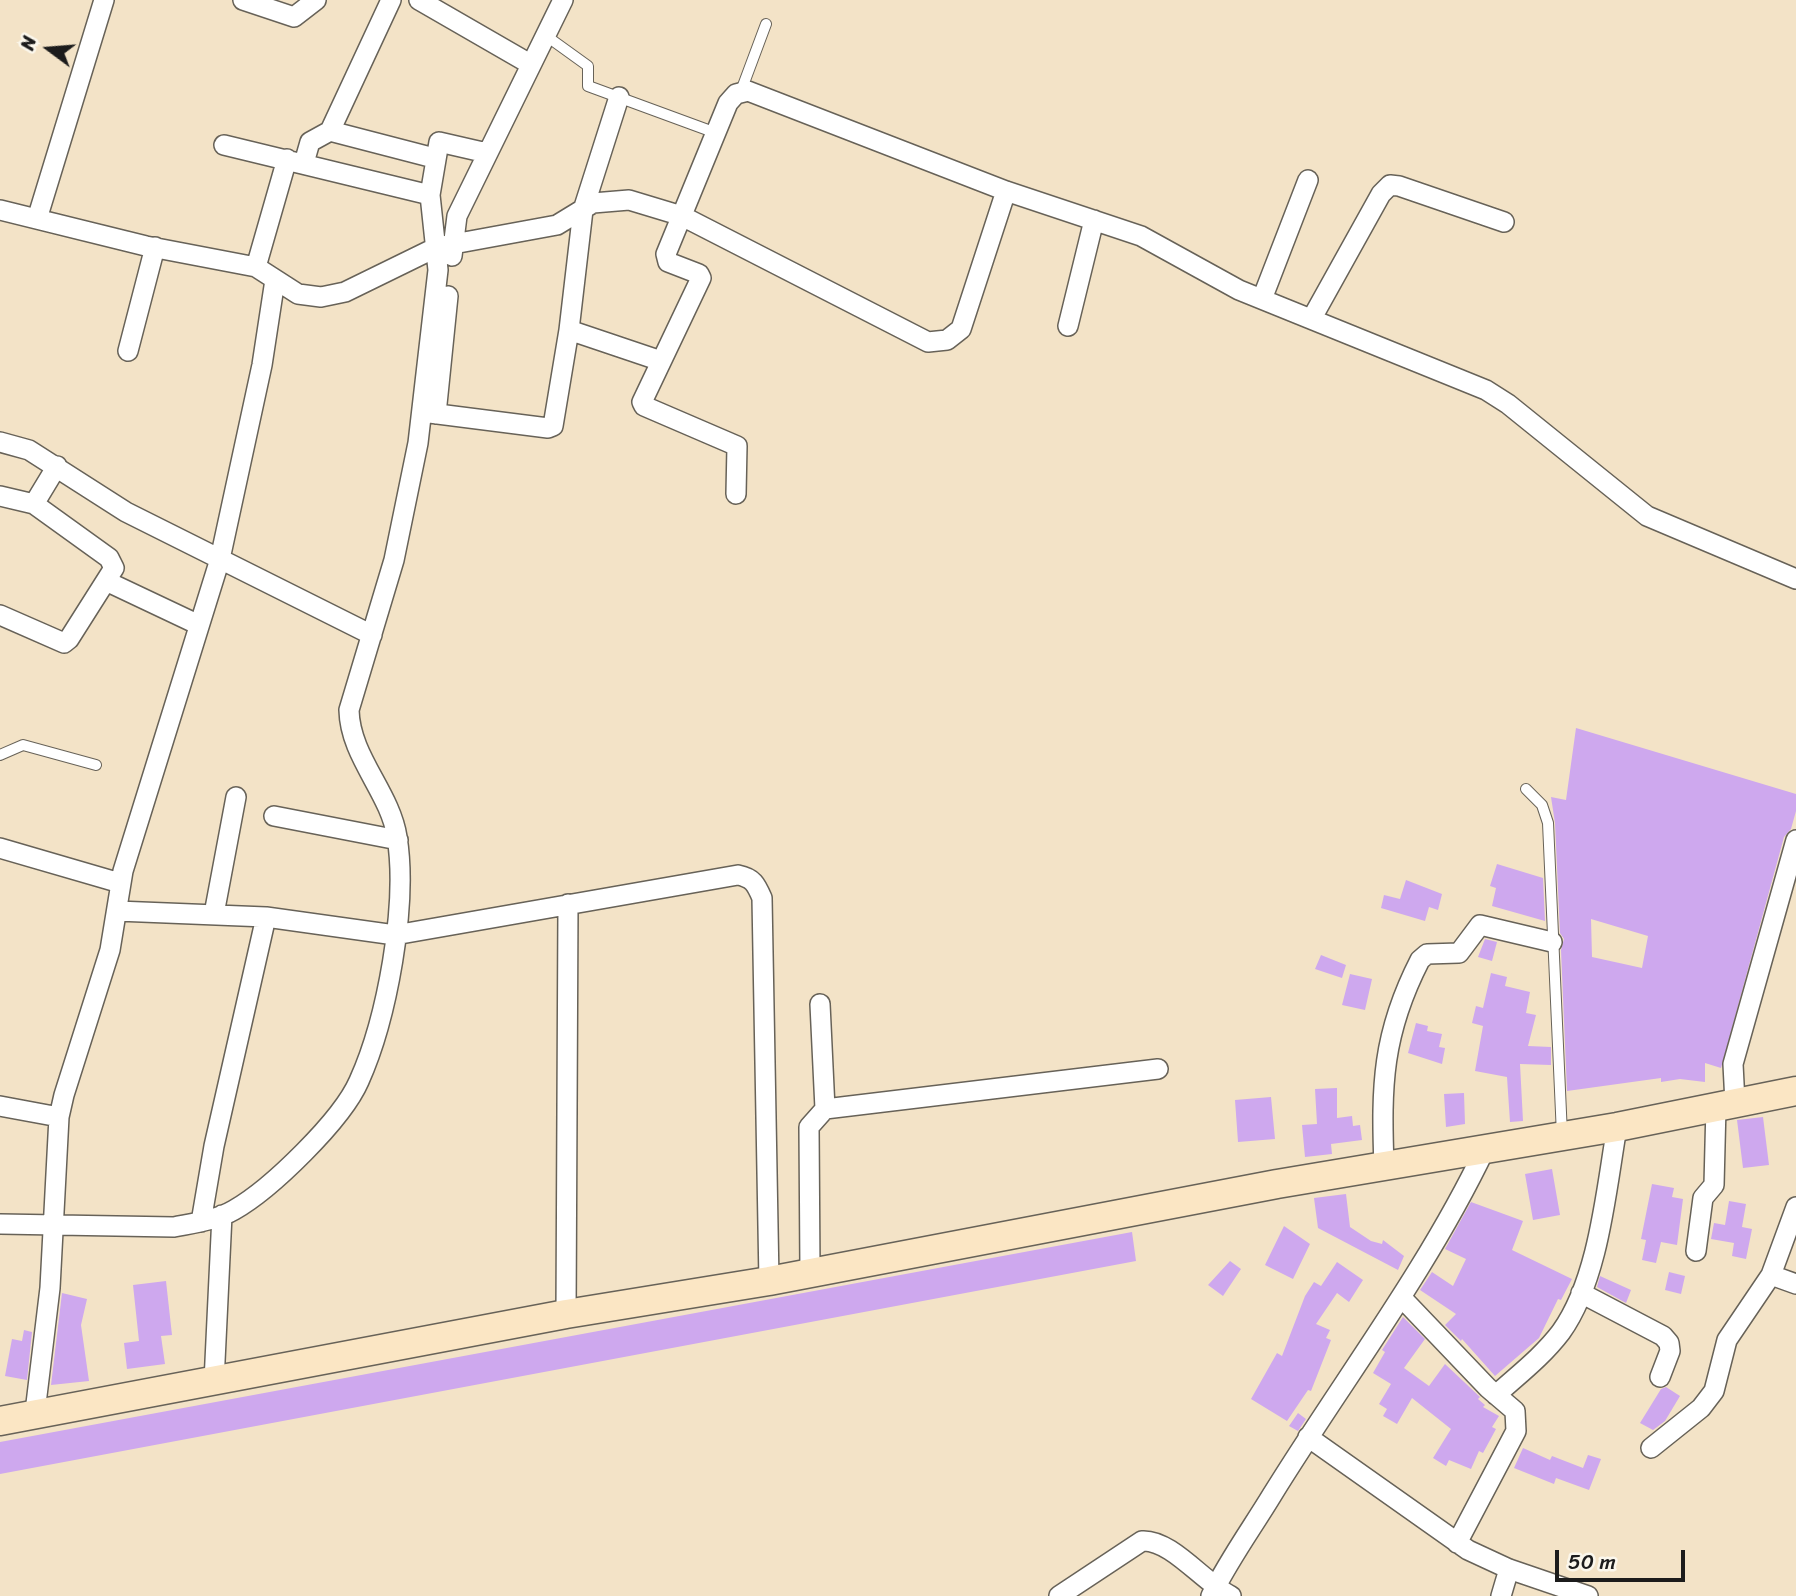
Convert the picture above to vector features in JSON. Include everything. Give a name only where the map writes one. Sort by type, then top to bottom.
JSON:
[{"type":"main road","points":[[0,1421],[35,1412],[214,1382],[566,1314],[769,1281],[1796,1092]]},
{"type":"street","points":[[37,219],[104,0]]},
{"type":"street","points":[[243,0],[294,16],[316,0]]},
{"type":"street","points":[[256,267],[295,161],[310,142],[330,131],[391,0]]},
{"type":"street","points":[[418,0],[530,64]]},
{"type":"street","points":[[0,1224],[174,1227],[222,1215],[253,1197],[306,1148],[349,1098],[359,1082],[375,1032],[395,935],[401,884],[398,841],[392,818],[359,753],[349,722],[351,695],[372,635],[400,534],[429,413],[438,270],[443,246],[563,0]]},
{"type":"street","points":[[736,494],[737,446],[643,406],[643,398],[701,278],[699,274],[666,258],[729,103],[741,91],[748,91],[1006,191],[1141,236],[1238,290],[1498,396],[1642,513],[1796,579]]},
{"type":"street","points":[[429,413],[551,427],[569,330],[583,210],[619,97]]},
{"type":"street","points":[[330,131],[434,158]]},
{"type":"street","points":[[443,246],[430,195],[434,158],[439,142],[487,153]]},
{"type":"street","points":[[224,145],[430,195]]},
{"type":"street","points":[[1262,299],[1308,180]]},
{"type":"street","points":[[1312,318],[1381,194],[1390,185],[1504,222]]},
{"type":"street","points":[[0,210],[155,247],[256,267],[298,294],[333,295],[443,246],[557,225],[600,201],[629,200],[682,216],[928,342],[947,340],[961,329],[1006,191]]},
{"type":"street","points":[[1068,326],[1094,220]]},
{"type":"street","points":[[128,351],[155,247]]},
{"type":"street","points":[[35,1412],[54,1223],[59,1117],[110,950],[120,883],[220,559],[262,365],[275,279]]},
{"type":"street","points":[[569,330],[661,361]]},
{"type":"street","points":[[0,442],[29,450],[126,512],[372,635]]},
{"type":"street","points":[[34,504],[57,466]]},
{"type":"street","points":[[0,496],[34,504],[109,558],[114,568],[64,643],[0,615]]},
{"type":"street","points":[[106,581],[199,625]]},
{"type":"street","points":[[214,914],[236,797]]},
{"type":"street","points":[[274,816],[398,841]]},
{"type":"street","points":[[1696,1251],[1703,1198],[1714,1185],[1732,1064],[1796,839]]},
{"type":"street","points":[[0,848],[120,883]]},
{"type":"street","points":[[117,911],[266,917],[395,935],[738,875],[755,881],[762,898],[769,1281]]},
{"type":"street","points":[[566,1314],[568,904]]},
{"type":"street","points":[[201,1222],[214,1146],[266,917]]},
{"type":"street","points":[[1384,1166],[1381,1093],[1389,1042],[1420,960],[1427,954],[1459,953],[1480,925],[1552,942]]},
{"type":"street","points":[[820,1004],[825,1109]]},
{"type":"street","points":[[810,1272],[809,1127],[825,1109],[1158,1069]]},
{"type":"street","points":[[0,1106],[59,1117]]},
{"type":"street","points":[[1496,1395],[1527,1369],[1560,1333],[1581,1293],[1604,1208],[1617,1127]]},
{"type":"street","points":[[1059,1596],[1142,1541],[1149,1540],[1170,1550],[1219,1593],[1308,1437],[1402,1298],[1465,1191],[1485,1149]]},
{"type":"street","points":[[1651,1448],[1708,1401],[1718,1379],[1727,1340],[1772,1275],[1788,1236],[1796,1207]]},
{"type":"street","points":[[214,1382],[222,1215]]},
{"type":"street","points":[[1772,1275],[1796,1284]]},
{"type":"street","points":[[1581,1293],[1669,1343],[1670,1351],[1660,1377]]},
{"type":"street","points":[[1402,1298],[1496,1395],[1515,1411],[1516,1431],[1457,1543]]},
{"type":"street","points":[[1308,1437],[1457,1543],[1508,1569],[1588,1596]]},
{"type":"street","points":[[1501,1596],[1508,1569]]},
{"type":"lane","points":[[741,91],[766,24]]},
{"type":"lane","points":[[545,34],[589,66],[588,86],[716,133]]},
{"type":"lane","points":[[0,755],[23,745],[96,765]]},
{"type":"lane","points":[[1526,789],[1542,805],[1548,823],[1562,1136]]},
{"type":"building","points":[[1576,728],[1796,794],[1796,811],[1791,829],[1784,837],[1721,1068],[1705,1063],[1705,1082],[1680,1079],[1661,1082],[1661,1078],[1567,1091],[1561,950],[1564,939],[1560,933],[1555,823],[1551,797],[1566,800]],"holes":[[[1591,919],[1648,936],[1642,968],[1592,957]]]},
{"type":"building","points":[[1497,864],[1543,878],[1545,921],[1492,906],[1496,888],[1490,886]]},
{"type":"building","points":[[1406,880],[1442,894],[1438,910],[1429,907],[1425,921],[1381,908],[1384,895],[1400,899]]},
{"type":"building","points":[[1485,939],[1497,942],[1492,961],[1478,957]]},
{"type":"building","points":[[1321,955],[1346,965],[1342,978],[1315,969]]},
{"type":"building","points":[[1491,973],[1507,977],[1505,986],[1530,992],[1526,1013],[1536,1015],[1528,1046],[1551,1047],[1551,1065],[1520,1064],[1523,1121],[1510,1122],[1507,1077],[1475,1071],[1483,1026],[1472,1023],[1476,1006],[1483,1008]]},
{"type":"building","points":[[1350,974],[1372,979],[1365,1010],[1342,1005]]},
{"type":"building","points":[[1416,1023],[1428,1026],[1427,1031],[1442,1034],[1439,1047],[1445,1048],[1442,1064],[1408,1053]]},
{"type":"building","points":[[1337,1088],[1337,1118],[1352,1116],[1353,1126],[1360,1125],[1362,1140],[1331,1144],[1332,1154],[1305,1157],[1302,1125],[1317,1124],[1315,1089]]},
{"type":"building","points":[[1464,1093],[1465,1124],[1446,1127],[1444,1094]]},
{"type":"building","points":[[1271,1097],[1275,1139],[1238,1142],[1235,1100]]},
{"type":"building","points":[[1763,1117],[1769,1165],[1743,1168],[1737,1120]]},
{"type":"building","points":[[1552,1169],[1560,1215],[1533,1220],[1525,1174]]},
{"type":"building","points":[[1652,1184],[1674,1188],[1672,1197],[1683,1199],[1677,1245],[1661,1242],[1656,1263],[1642,1260],[1646,1240],[1641,1239]]},
{"type":"building","points":[[1346,1194],[1350,1227],[1371,1241],[1382,1244],[1383,1240],[1404,1256],[1398,1270],[1318,1228],[1314,1198]]},
{"type":"building","points":[[1729,1201],[1746,1204],[1742,1227],[1752,1229],[1746,1259],[1732,1256],[1734,1243],[1711,1239],[1714,1223],[1725,1225]]},
{"type":"building","points":[[1471,1202],[1523,1221],[1512,1250],[1572,1279],[1561,1300],[1558,1299],[1539,1338],[1495,1376],[1462,1339],[1461,1341],[1445,1325],[1456,1314],[1420,1290],[1432,1272],[1453,1286],[1466,1259],[1445,1249]]},
{"type":"building","points":[[1284,1226],[1310,1244],[1293,1279],[1265,1265]]},
{"type":"building","points":[[1132,1232],[1136,1261],[0,1474],[0,1442]]},
{"type":"building","points":[[1230,1261],[1241,1269],[1223,1296],[1208,1285]]},
{"type":"building","points":[[1337,1262],[1363,1280],[1349,1302],[1337,1293],[1316,1324],[1330,1330],[1326,1338],[1331,1340],[1311,1391],[1308,1390],[1287,1421],[1251,1399],[1277,1353],[1282,1356],[1305,1296],[1314,1282],[1321,1286]]},
{"type":"building","points":[[1669,1272],[1685,1276],[1681,1294],[1665,1290]]},
{"type":"building","points":[[1600,1276],[1631,1290],[1626,1303],[1597,1287]]},
{"type":"building","points":[[166,1281],[172,1335],[161,1336],[165,1364],[127,1369],[124,1343],[139,1341],[133,1285]]},
{"type":"building","points":[[62,1293],[87,1299],[81,1325],[89,1381],[51,1385]]},
{"type":"building","points":[[1403,1317],[1425,1339],[1404,1368],[1429,1386],[1445,1364],[1480,1397],[1478,1399],[1485,1405],[1483,1407],[1499,1416],[1492,1427],[1496,1429],[1483,1453],[1479,1451],[1471,1469],[1449,1460],[1446,1466],[1433,1458],[1451,1429],[1412,1398],[1397,1424],[1383,1416],[1387,1409],[1379,1404],[1391,1384],[1373,1373],[1385,1352],[1382,1350]]},
{"type":"building","points":[[24,1330],[32,1332],[27,1380],[5,1376],[12,1339],[22,1341]]},
{"type":"building","points":[[1666,1387],[1680,1396],[1665,1421],[1653,1430],[1640,1423],[1661,1389]]},
{"type":"building","points":[[1298,1413],[1306,1419],[1298,1431],[1289,1426]]},
{"type":"building","points":[[1523,1448],[1550,1460],[1552,1456],[1583,1468],[1588,1455],[1601,1459],[1589,1490],[1556,1478],[1554,1484],[1514,1468]]}]
